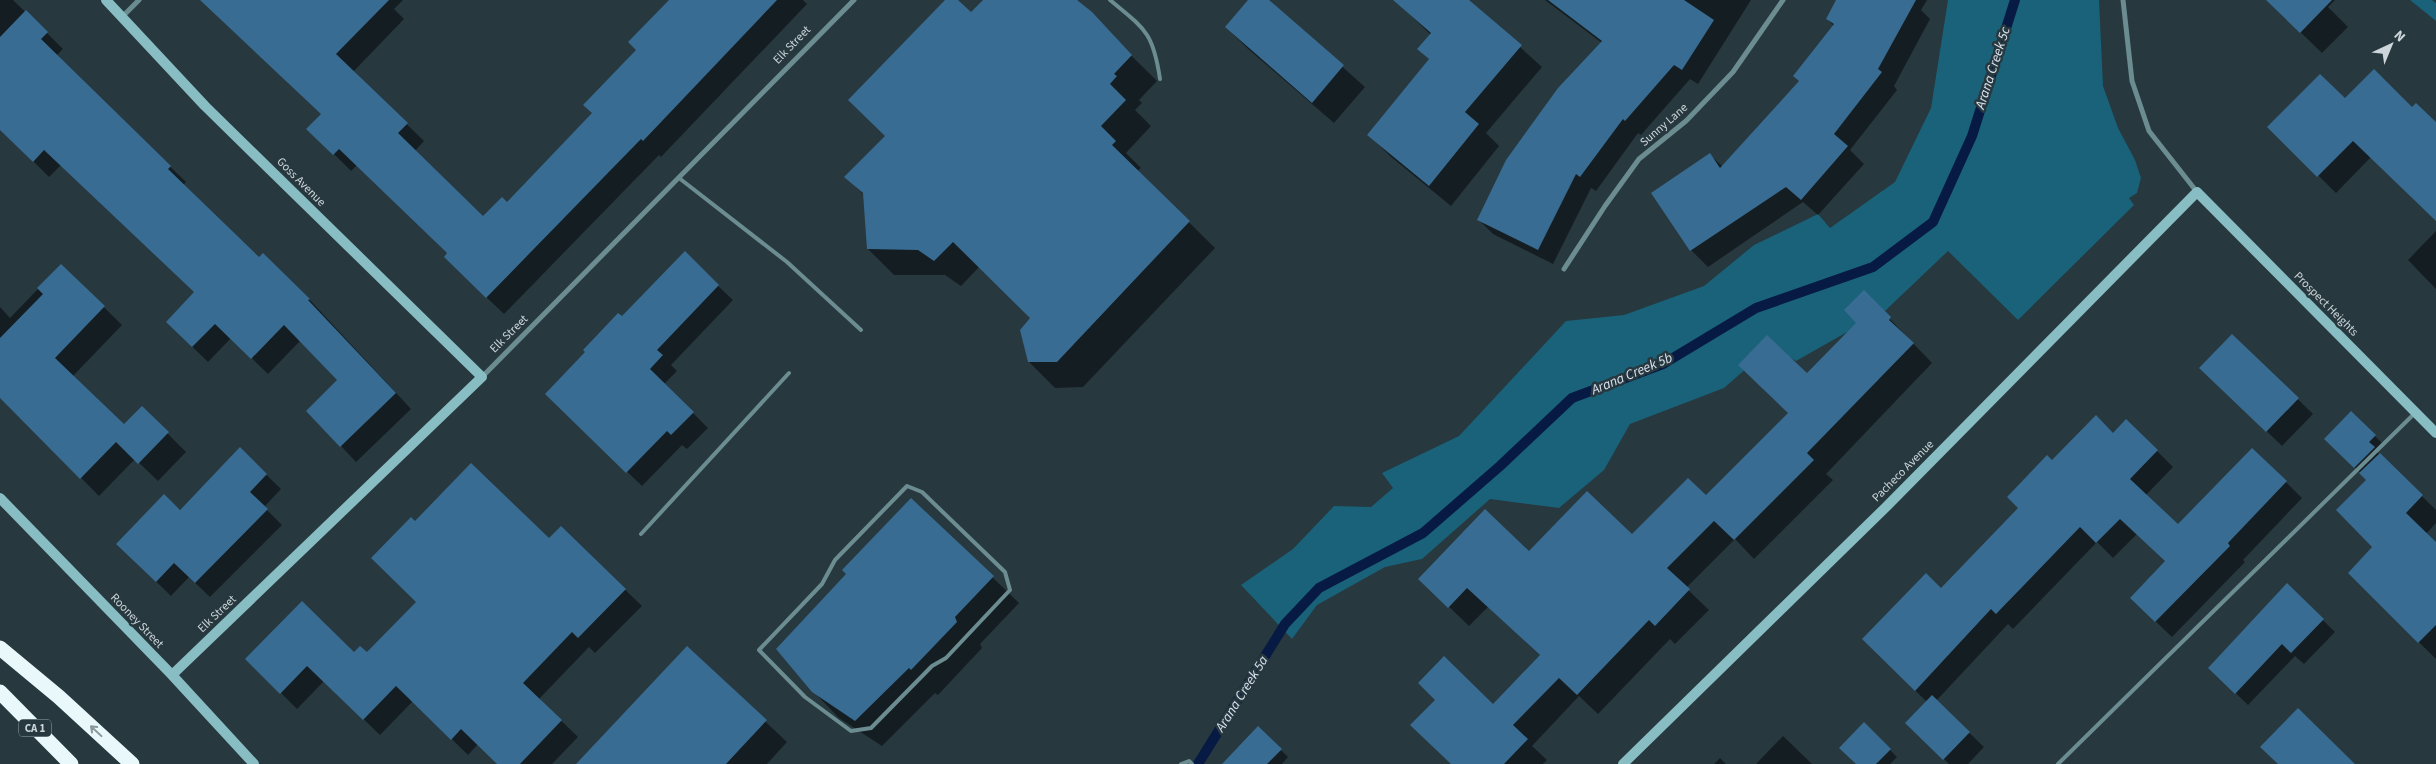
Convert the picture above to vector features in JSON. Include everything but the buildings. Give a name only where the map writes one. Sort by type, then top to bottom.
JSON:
[{"type":"highway","points":[[0,648],[59,697],[132,764]]},
{"type":"highway","name":"CA 1","points":[[0,692],[71,764]]},
{"type":"street","name":"Goss Avenue","points":[[106,0],[205,106],[482,377]]},
{"type":"street","points":[[121,17],[139,0]]},
{"type":"street","name":"Elk Street","points":[[172,675],[482,377],[854,0]]},
{"type":"street","name":"Sunny Lane","points":[[1564,269],[1605,206],[1639,159],[1686,121],[1732,72],[1783,0]]},
{"type":"street","points":[[2123,0],[2132,81],[2149,131],[2197,192]]},
{"type":"street","name":"Prospect Heights","points":[[2197,192],[2436,433]]},
{"type":"street","name":"Pacheco Avenue","points":[[1623,764],[1878,515],[2197,192]]},
{"type":"street","name":"Rooney Street","points":[[0,498],[172,675],[254,764]]},
{"type":"lane","points":[[1110,0],[1144,29],[1156,52],[1160,79]]},
{"type":"lane","points":[[679,178],[787,262],[861,330]]},
{"type":"lane","points":[[641,534],[789,373]]},
{"type":"lane","points":[[2058,764],[2416,412]]},
{"type":"lane","points":[[908,486],[922,492],[1006,572],[1010,590],[946,658],[932,666],[871,728],[851,731],[805,697],[759,650],[822,584],[835,560],[908,486]]},
{"type":"lane","points":[[1182,764],[1189,761],[1192,764]]},
{"type":"shaded area","points":[[1948,0],[2099,0],[2103,86],[2118,128],[2135,160],[2141,178],[2137,193],[2129,198],[2134,205],[2018,320],[1948,251],[1886,310],[1796,361],[1772,346],[1724,388],[1630,424],[1604,470],[1559,508],[1490,499],[1422,559],[1385,567],[1317,605],[1292,639],[1241,585],[1293,549],[1334,506],[1371,507],[1393,488],[1382,473],[1459,436],[1566,321],[1624,315],[1704,286],[1754,245],[1818,214],[1830,228],[1895,182],[1931,108]]},
{"type":"shaded area","points":[[2410,0],[2432,0],[2436,3],[2436,21]]},
{"type":"waterway","name":"Arana Creek 5b","points":[[1198,764],[1285,624],[1319,588],[1423,533],[1500,466],[1572,398],[1663,364],[1756,308],[1873,267],[1933,222],[1972,136],[2015,0]]},
{"type":"water label","name":"Arana Creek 5c","points":[[1993,68]]},
{"type":"water label","name":"Arana Creek 5a","points":[[1242,694]]}]
